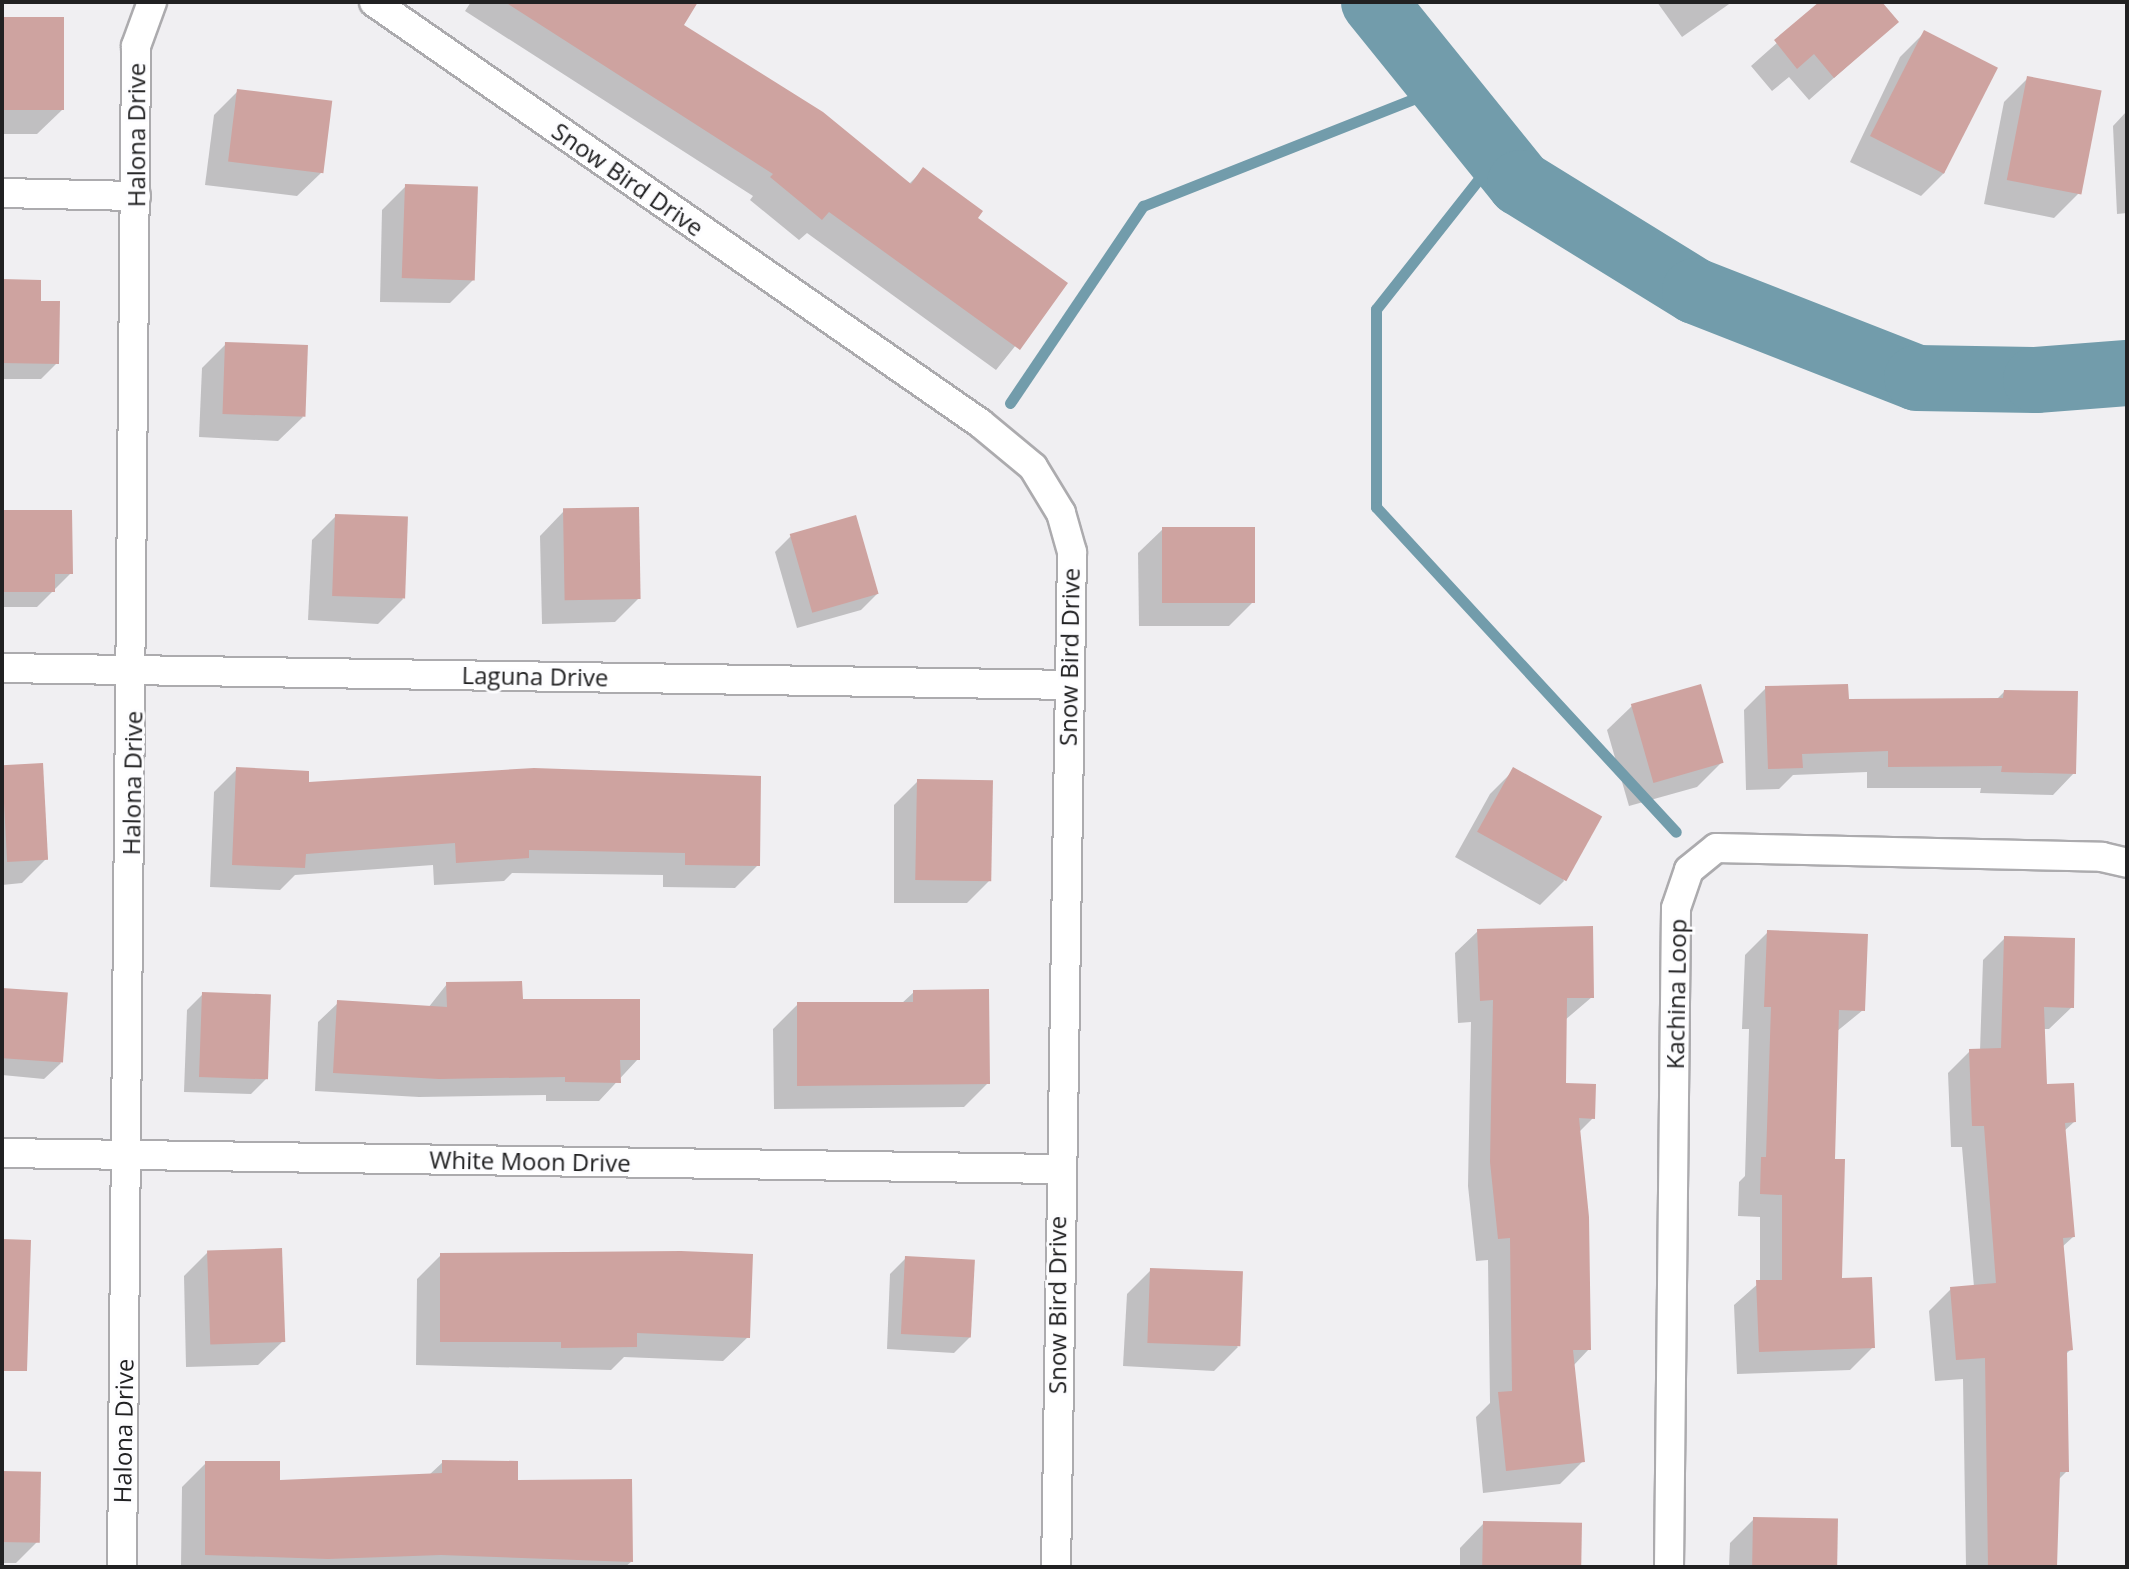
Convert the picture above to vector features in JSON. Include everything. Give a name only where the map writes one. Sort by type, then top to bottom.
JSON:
[{"type":"street","name":"Halona Drive","points":[[122,1567],[134,670],[136,46],[152,2]]},
{"type":"street","name":"Snow Bird Drive","points":[[374,2],[980,423],[1033,467],[1061,513],[1072,552],[1058,1169],[1056,1567]]},
{"type":"street","points":[[2,193],[136,196]]},
{"type":"street","name":"Laguna Drive","points":[[2,668],[1069,685]]},
{"type":"street","name":"Kachina Loop","points":[[1669,1567],[1676,908],[1689,870],[1716,848],[2102,857],[2127,863]]},
{"type":"street","name":"White Moon Drive","points":[[2,1153],[1058,1169]]},
{"type":"building","points":[[505,2],[698,2],[684,25],[823,112],[911,184],[923,167],[983,211],[978,218],[1068,283],[1020,350],[829,212],[822,220],[770,177],[773,174]]},
{"type":"building","points":[[1819,2],[1882,2],[1899,22],[1834,78],[1814,54],[1797,69],[1774,40]]},
{"type":"building","points":[[2,17],[64,17],[64,110],[2,110]]},
{"type":"building","points":[[1924,30],[1998,68],[1944,174],[1870,136]]},
{"type":"building","points":[[2027,76],[2102,91],[2081,195],[2007,180]]},
{"type":"building","points":[[237,89],[332,101],[323,173],[228,161]]},
{"type":"building","points":[[405,184],[478,187],[475,280],[402,278]]},
{"type":"building","points":[[2,279],[41,280],[41,301],[60,301],[59,364],[2,363]]},
{"type":"building","points":[[225,342],[308,345],[305,417],[222,414]]},
{"type":"building","points":[[639,507],[641,599],[565,600],[563,508]]},
{"type":"building","points":[[2,510],[72,510],[73,574],[55,574],[55,592],[2,592]]},
{"type":"building","points":[[335,514],[408,517],[405,598],[332,596]]},
{"type":"building","points":[[856,515],[879,594],[812,613],[790,534]]},
{"type":"building","points":[[1162,527],[1255,527],[1255,603],[1162,603]]},
{"type":"building","points":[[1701,684],[1724,763],[1653,783],[1631,704]]},
{"type":"building","points":[[1848,684],[1849,699],[2003,698],[2004,690],[2078,691],[2076,774],[2001,772],[2002,766],[1888,767],[1888,751],[1802,754],[1803,768],[1768,769],[1765,686]]},
{"type":"building","points":[[43,763],[48,860],[7,862],[2,765]]},
{"type":"building","points":[[236,767],[309,771],[309,782],[534,768],[761,776],[760,866],[685,865],[685,853],[529,850],[529,858],[456,863],[455,843],[306,854],[305,868],[232,865]]},
{"type":"building","points":[[1513,767],[1602,816],[1566,881],[1477,832]]},
{"type":"building","points":[[917,779],[993,780],[991,881],[915,880]]},
{"type":"building","points":[[1593,926],[1594,998],[1567,998],[1566,1083],[1596,1084],[1595,1119],[1579,1118],[1589,1217],[1591,1350],[1573,1350],[1585,1462],[1506,1471],[1498,1392],[1512,1391],[1510,1238],[1498,1239],[1490,1162],[1493,1000],[1480,1001],[1477,929]]},
{"type":"building","points":[[1767,930],[1868,934],[1865,1011],[1839,1010],[1835,1159],[1845,1159],[1842,1278],[1872,1277],[1875,1348],[1759,1352],[1756,1280],[1782,1280],[1782,1195],[1760,1194],[1761,1157],[1766,1157],[1771,1007],[1764,1007]]},
{"type":"building","points":[[2004,936],[2075,938],[2074,1008],[2044,1007],[2047,1084],[2074,1083],[2076,1122],[2065,1123],[2075,1237],[2063,1238],[2073,1350],[2067,1351],[2069,1472],[2060,1472],[2057,1567],[1988,1567],[1985,1358],[1956,1360],[1950,1287],[1996,1283],[1984,1126],[1972,1126],[1969,1049],[2001,1048]]},
{"type":"building","points":[[522,981],[523,999],[640,999],[640,1060],[620,1060],[621,1083],[565,1082],[565,1077],[439,1079],[333,1073],[337,1000],[447,1007],[446,982]]},
{"type":"building","points":[[2,988],[68,993],[63,1062],[2,1058]]},
{"type":"building","points":[[989,989],[990,1084],[797,1086],[797,1002],[913,1002],[913,990]]},
{"type":"building","points":[[202,992],[271,994],[268,1079],[199,1077]]},
{"type":"building","points":[[2,1239],[31,1240],[27,1371],[2,1371]]},
{"type":"building","points":[[282,1248],[285,1342],[210,1345],[207,1251]]},
{"type":"building","points":[[681,1251],[753,1254],[750,1338],[637,1333],[637,1347],[561,1348],[561,1342],[440,1342],[440,1253]]},
{"type":"building","points":[[905,1256],[975,1260],[971,1338],[901,1334]]},
{"type":"building","points":[[1150,1268],[1243,1271],[1240,1346],[1147,1343]]},
{"type":"building","points":[[442,1460],[518,1461],[518,1480],[632,1479],[633,1562],[441,1555],[328,1559],[205,1555],[205,1461],[280,1461],[280,1480],[442,1473]]},
{"type":"building","points":[[2,1471],[41,1472],[40,1543],[2,1542]]},
{"type":"building","points":[[1753,1517],[1838,1518],[1837,1567],[1752,1567]]},
{"type":"building","points":[[1483,1521],[1582,1523],[1581,1567],[1482,1567]]},
{"type":"waterway","points":[[1374,2],[1520,183],[1695,291],[1917,378],[2036,380],[2127,373]]},
{"type":"waterway","points":[[1010,403],[1143,206],[1441,88]]},
{"type":"waterway","points":[[1497,156],[1376,309],[1376,507],[1676,832]]}]
